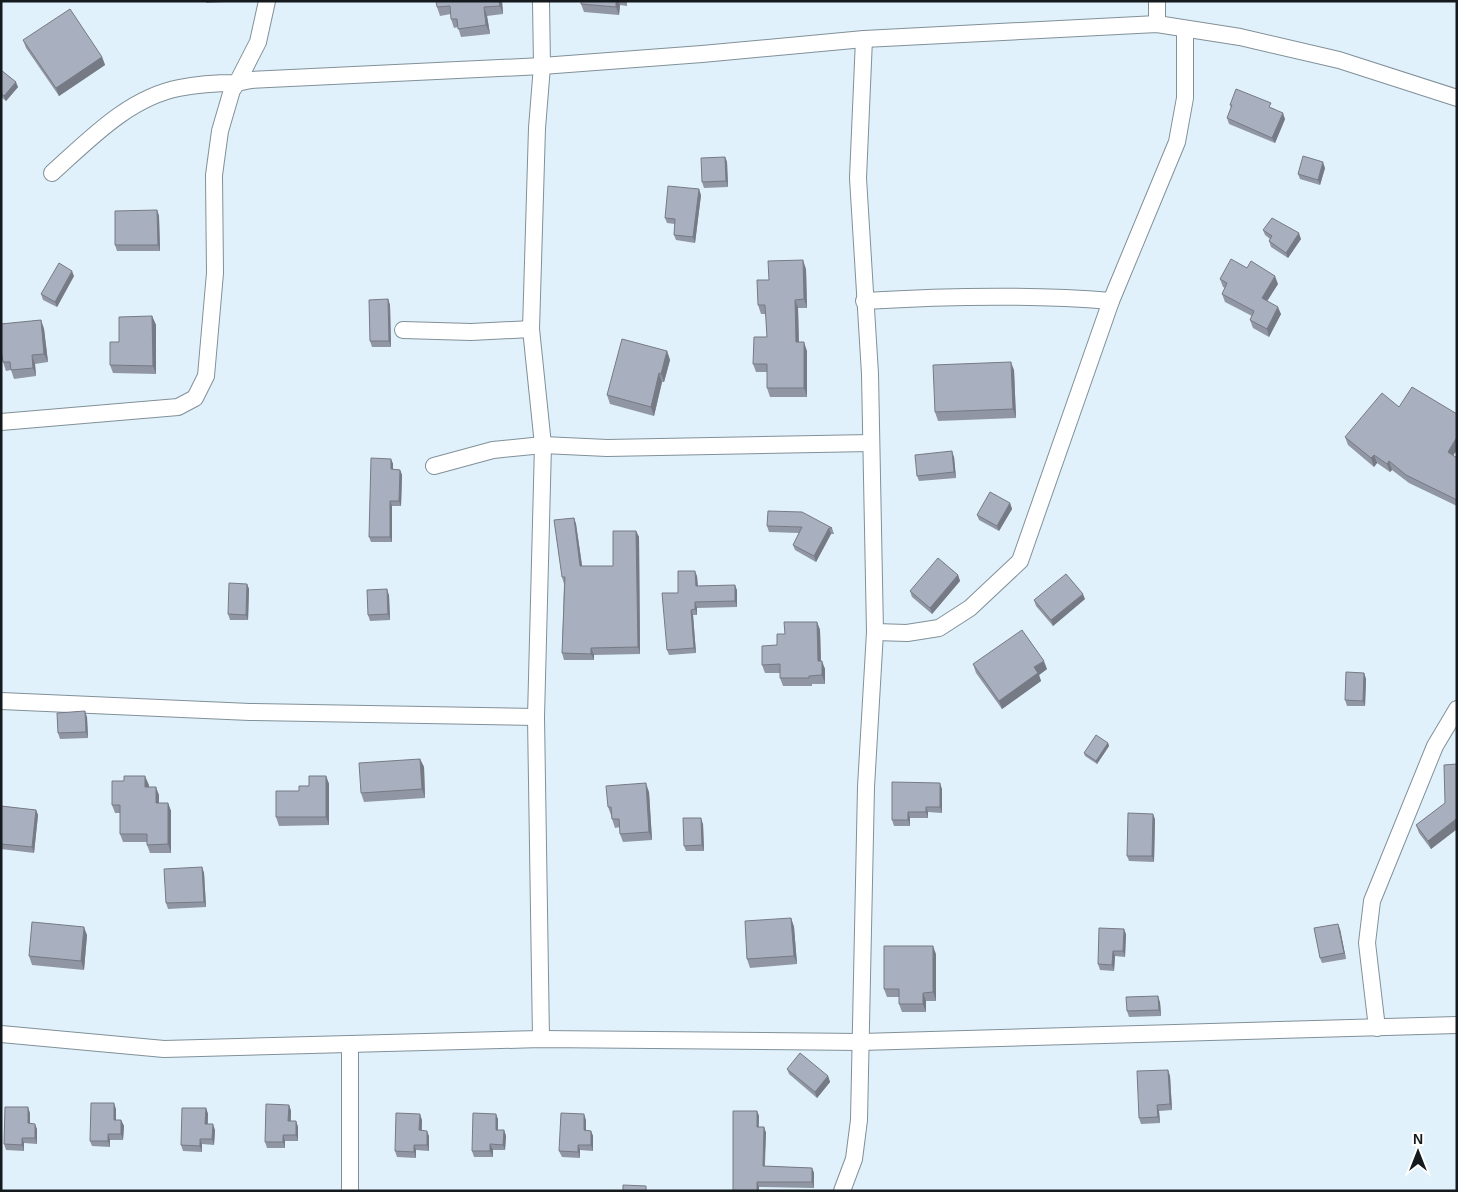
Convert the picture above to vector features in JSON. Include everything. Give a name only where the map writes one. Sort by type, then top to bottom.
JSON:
[{"type":"street","points":[[1,422],[178,407],[195,398],[206,376],[214,283],[214,175],[220,131],[232,90],[258,42],[267,1]]},
{"type":"street","points":[[541,1],[542,66],[534,186],[531,328],[543,445],[536,716],[541,1039]]},
{"type":"street","points":[[1157,1],[1157,24]]},
{"type":"street","points":[[52,173],[108,123],[141,103],[178,88],[209,83],[237,83],[251,80],[542,66],[864,39],[1157,24],[1184,30],[1240,37],[1339,60],[1457,98]]},
{"type":"street","points":[[875,632],[907,633],[939,628],[970,608],[1020,560],[1111,301],[1177,142],[1185,98],[1184,30]]},
{"type":"street","points":[[842,1191],[854,1160],[859,1120],[866,787],[875,632],[874,493],[870,374],[864,301],[858,178],[864,39]]},
{"type":"street","points":[[864,301],[941,297],[1049,296],[1111,301]]},
{"type":"street","points":[[403,330],[471,332],[531,328]]},
{"type":"street","points":[[434,466],[494,450],[543,445],[607,448],[871,443]]},
{"type":"street","points":[[1,701],[250,712],[536,716]]},
{"type":"street","points":[[1376,1028],[1367,943],[1372,901],[1435,746],[1456,713]]},
{"type":"street","points":[[1,1034],[164,1049],[541,1039],[861,1042],[1457,1025]]},
{"type":"street","points":[[350,1044],[350,1191]]},
{"type":"building","points":[[436,1],[499,1],[500,6],[484,7],[486,25],[458,29],[457,19],[451,19],[450,6],[437,7]]},
{"type":"building","points":[[581,1],[616,1],[616,7],[581,4]]},
{"type":"building","points":[[70,9],[102,57],[56,88],[23,40]]},
{"type":"building","points":[[1,70],[16,82],[4,96],[1,93]]},
{"type":"building","points":[[1236,89],[1271,103],[1269,107],[1283,113],[1272,138],[1227,118]]},
{"type":"building","points":[[1303,156],[1323,162],[1318,180],[1298,174]]},
{"type":"building","points":[[725,157],[726,181],[702,182],[701,158]]},
{"type":"building","points":[[668,186],[699,189],[693,237],[674,235],[675,219],[665,218]]},
{"type":"building","points":[[157,210],[158,245],[115,245],[115,211]]},
{"type":"building","points":[[1272,218],[1299,233],[1286,253],[1269,241],[1272,236],[1263,230]]},
{"type":"building","points":[[1231,259],[1247,268],[1251,261],[1275,276],[1262,298],[1278,307],[1267,329],[1250,320],[1254,311],[1222,294],[1227,283],[1220,279]]},
{"type":"building","points":[[803,260],[804,299],[795,300],[796,342],[804,342],[804,388],[767,388],[767,364],[753,364],[754,337],[767,337],[765,305],[758,305],[757,280],[769,280],[768,261]]},
{"type":"building","points":[[59,263],[72,271],[55,302],[41,294]]},
{"type":"building","points":[[388,299],[389,341],[370,341],[369,300]]},
{"type":"building","points":[[152,316],[153,366],[110,365],[110,342],[119,342],[119,317]]},
{"type":"building","points":[[41,320],[44,354],[32,355],[33,368],[11,370],[10,362],[3,362],[1,324]]},
{"type":"building","points":[[622,339],[667,351],[661,374],[659,373],[651,407],[607,395]]},
{"type":"building","points":[[1011,362],[1013,409],[935,412],[933,365]]},
{"type":"building","points":[[1412,387],[1457,414],[1457,437],[1448,452],[1457,458],[1457,500],[1406,475],[1389,461],[1387,464],[1374,455],[1371,458],[1345,437],[1382,393],[1399,407]]},
{"type":"building","points":[[952,451],[954,472],[917,476],[915,455]]},
{"type":"building","points":[[371,458],[391,459],[391,469],[400,470],[399,501],[390,501],[390,537],[369,537]]},
{"type":"building","points":[[990,492],[1010,503],[997,526],[977,515]]},
{"type":"building","points":[[768,511],[802,512],[832,528],[829,528],[814,556],[793,545],[802,527],[767,526]]},
{"type":"building","points":[[574,518],[580,566],[613,566],[613,531],[636,531],[638,647],[591,648],[591,654],[562,653],[565,577],[562,577],[554,520]]},
{"type":"building","points":[[938,558],[958,575],[930,608],[910,591]]},
{"type":"building","points":[[678,571],[695,571],[696,586],[735,585],[735,601],[695,602],[695,609],[691,610],[694,648],[667,650],[662,593],[678,593]]},
{"type":"building","points":[[1066,574],[1083,594],[1051,620],[1034,600]]},
{"type":"building","points":[[229,583],[247,584],[246,615],[228,614]]},
{"type":"building","points":[[387,589],[388,614],[368,615],[367,590]]},
{"type":"building","points":[[784,622],[817,622],[818,661],[822,661],[822,675],[809,676],[809,678],[780,678],[780,664],[762,665],[762,646],[777,645],[777,634],[785,634]]},
{"type":"building","points":[[1022,630],[1044,661],[1034,667],[1038,673],[999,701],[973,664]]},
{"type":"building","points":[[1346,672],[1364,673],[1363,701],[1345,700]]},
{"type":"building","points":[[85,711],[86,732],[58,733],[57,713]]},
{"type":"building","points":[[1096,735],[1108,743],[1096,761],[1084,753]]},
{"type":"building","points":[[420,759],[422,789],[361,793],[359,763]]},
{"type":"building","points":[[1457,764],[1457,832],[1456,819],[1428,841],[1416,825],[1445,803],[1444,765]]},
{"type":"building","points":[[124,776],[145,776],[145,787],[156,787],[156,803],[168,803],[168,844],[147,845],[147,834],[120,834],[120,805],[112,805],[112,781],[124,781]]},
{"type":"building","points":[[309,776],[326,776],[326,817],[276,817],[276,791],[299,791],[299,786],[309,786]]},
{"type":"building","points":[[892,782],[940,783],[940,807],[926,807],[926,812],[908,812],[908,820],[892,820]]},
{"type":"building","points":[[646,783],[649,832],[620,834],[619,819],[612,819],[611,807],[608,807],[606,786]]},
{"type":"building","points":[[1,806],[36,810],[32,847],[1,844]]},
{"type":"building","points":[[1128,813],[1153,814],[1152,856],[1127,856]]},
{"type":"building","points":[[683,818],[701,818],[702,845],[684,846]]},
{"type":"building","points":[[202,867],[204,902],[166,903],[164,869]]},
{"type":"building","points":[[791,918],[794,956],[747,959],[745,921]]},
{"type":"building","points":[[32,922],[84,927],[81,961],[29,956]]},
{"type":"building","points":[[1338,924],[1344,953],[1320,958],[1314,928]]},
{"type":"building","points":[[1099,928],[1124,929],[1123,951],[1113,951],[1112,965],[1098,964]]},
{"type":"building","points":[[884,946],[933,946],[933,992],[923,993],[923,1004],[899,1004],[899,989],[884,989]]},
{"type":"building","points":[[1158,996],[1159,1010],[1127,1011],[1126,997]]},
{"type":"building","points":[[800,1053],[828,1076],[815,1092],[787,1069]]},
{"type":"building","points":[[1168,1070],[1170,1104],[1157,1105],[1158,1117],[1139,1118],[1137,1071]]},
{"type":"building","points":[[91,1103],[114,1103],[114,1120],[121,1120],[121,1134],[108,1134],[108,1141],[90,1141]]},
{"type":"building","points":[[266,1104],[289,1105],[288,1121],[296,1121],[296,1135],[283,1135],[283,1142],[265,1142]]},
{"type":"building","points":[[5,1107],[28,1107],[28,1123],[35,1124],[35,1138],[22,1138],[22,1145],[4,1144]]},
{"type":"building","points":[[182,1108],[206,1108],[205,1124],[213,1124],[212,1139],[200,1139],[200,1146],[181,1145]]},
{"type":"building","points":[[733,1111],[757,1111],[757,1127],[764,1127],[763,1166],[812,1168],[812,1182],[757,1182],[757,1191],[733,1191]]},
{"type":"building","points":[[396,1113],[420,1114],[419,1130],[427,1131],[427,1145],[414,1145],[414,1152],[395,1151]]},
{"type":"building","points":[[473,1113],[496,1114],[496,1130],[504,1130],[503,1145],[490,1144],[490,1151],[472,1151]]},
{"type":"building","points":[[561,1113],[584,1114],[584,1130],[591,1131],[591,1145],[578,1145],[578,1152],[559,1151]]},
{"type":"building","points":[[623,1185],[646,1186],[646,1191],[623,1191]]}]
